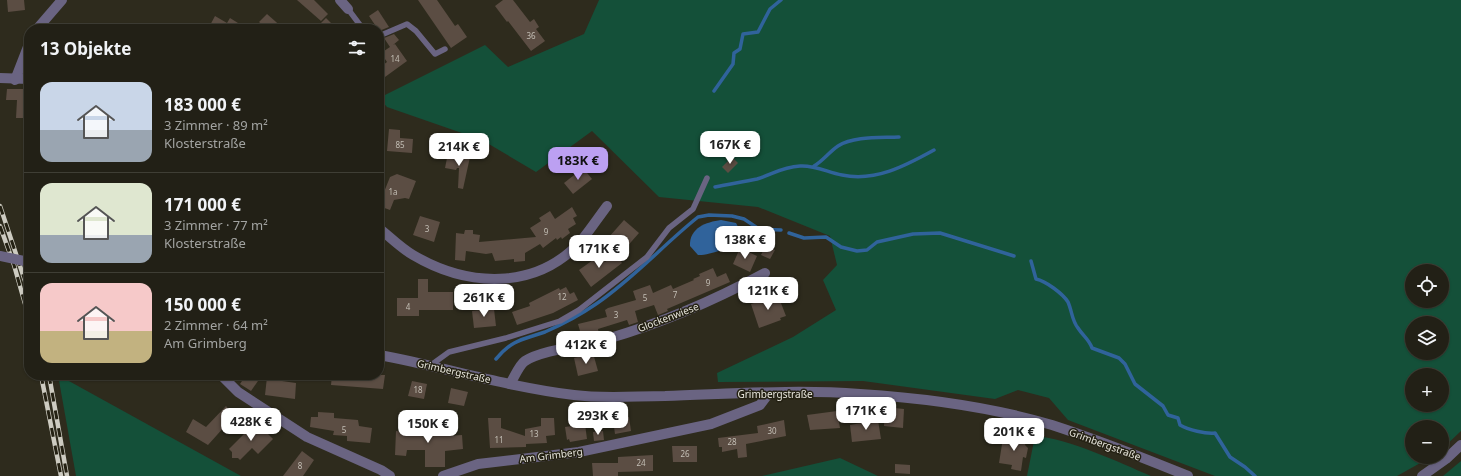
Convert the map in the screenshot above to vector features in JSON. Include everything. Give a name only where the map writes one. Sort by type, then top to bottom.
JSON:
[{"type":"street","points":[[42,24],[62,0]]},
{"type":"street","points":[[340,0],[348,9]]},
{"type":"street","points":[[15,80],[24,57]]},
{"type":"street","points":[[0,78],[24,79]]},
{"type":"street","points":[[384,232],[412,254],[445,270],[477,279],[517,278],[553,264],[580,241],[607,206]]},
{"type":"street","points":[[0,256],[24,261]]},
{"type":"street","name":"Glockenwiese","points":[[510,384],[524,362],[540,356],[607,339],[670,318],[732,291],[765,273]]},
{"type":"street","name":"Grimbergstraße","points":[[384,356],[510,384],[575,396],[606,397],[769,393],[859,394],[956,404],[1052,425],[1133,454],[1188,476]]},
{"type":"street","points":[[226,380],[238,392],[307,437],[381,470],[390,476]]},
{"type":"street","name":"Am Grimberg","points":[[443,476],[478,464],[578,452],[710,424],[760,405],[769,393]]},
{"type":"street","points":[[1422,476],[1446,459],[1461,445]]},
{"type":"lane","points":[[348,9],[359,24]]},
{"type":"lane","points":[[384,34],[407,24],[416,31],[435,54],[445,49]]},
{"type":"lane","points":[[430,365],[449,352],[506,338],[554,323],[580,310],[647,257],[669,228],[693,209],[707,178]]},
{"type":"green space","points":[[599,0],[1461,0],[1461,431],[1449,442],[1449,420],[1405,420],[1405,464],[1418,464],[1397,476],[1215,476],[1068,420],[1049,398],[1018,390],[995,399],[863,381],[718,382],[717,373],[793,337],[836,310],[823,280],[837,265],[830,236],[758,207],[659,197],[592,131],[536,172],[482,140],[387,107],[384,104],[384,96],[485,45],[508,67],[584,34]]},
{"type":"green space","points":[[59,380],[67,380],[241,476],[76,476]]},
{"type":"green space","points":[[1035,436],[1049,438],[1078,446],[1151,476],[1027,476]]},
{"type":"green space","points":[[840,458],[878,476],[762,476]]},
{"type":"green space","points":[[1461,461],[1461,476],[1443,476]]},
{"type":"water","points":[[721,220],[736,223],[740,234],[739,238],[727,248],[708,254],[698,255],[690,246],[690,240],[695,230],[704,224]]},
{"type":"building","points":[[7,0],[24,0],[25,10],[8,12]]},
{"type":"building","points":[[297,0],[314,0],[328,14],[321,21]]},
{"type":"building","points":[[418,0],[437,0],[455,26],[458,24],[467,37],[451,48]]},
{"type":"building","points":[[503,0],[513,0],[530,22],[534,19],[539,27],[536,29],[545,41],[531,51],[495,6]]},
{"type":"building","points":[[378,10],[389,27],[384,29],[384,24],[374,24],[369,16]]},
{"type":"building","points":[[267,14],[278,24],[261,24],[259,22]]},
{"type":"building","points":[[215,16],[227,23],[230,18],[238,23],[238,24],[211,24]]},
{"type":"building","points":[[326,18],[332,24],[320,24]]},
{"type":"building","points":[[394,34],[399,40],[393,45],[395,44],[407,61],[385,77],[384,64],[387,62],[384,58],[384,51],[390,47],[384,38]]},
{"type":"building","points":[[7,89],[24,89],[24,118],[16,118],[17,100],[6,100]]},
{"type":"building","points":[[389,129],[400,130],[400,138],[413,139],[412,153],[387,151]]},
{"type":"building","points":[[448,153],[470,157],[463,189],[458,188],[459,168],[456,170],[445,168]]},
{"type":"building","points":[[732,157],[738,163],[728,173],[722,167]]},
{"type":"building","points":[[583,168],[592,179],[573,194],[564,183]]},
{"type":"building","points":[[397,174],[416,181],[409,199],[405,198],[394,200],[390,210],[384,208],[384,192],[390,177]]},
{"type":"building","points":[[572,207],[577,216],[573,218],[576,224],[568,229],[570,233],[562,239],[561,237],[557,240],[556,238],[543,248],[540,244],[525,253],[525,261],[514,262],[514,259],[495,261],[492,253],[486,254],[466,251],[465,261],[455,260],[456,233],[464,234],[465,230],[473,230],[473,234],[480,235],[479,242],[536,237],[530,228],[541,221],[539,218],[550,211],[555,219]]},
{"type":"building","points":[[420,216],[440,222],[434,242],[413,235]]},
{"type":"building","points":[[624,220],[639,233],[624,250],[609,237]]},
{"type":"building","points":[[766,245],[775,250],[770,259],[761,255]]},
{"type":"building","points":[[740,248],[757,256],[750,272],[733,264]]},
{"type":"building","points":[[615,254],[622,263],[591,287],[579,270],[600,255],[605,262]]},
{"type":"building","points":[[713,268],[717,277],[726,273],[730,282],[667,309],[668,311],[658,315],[654,305],[635,311],[638,322],[629,325],[627,320],[598,329],[599,334],[582,338],[578,324],[607,317],[605,310],[608,308],[636,300],[633,291],[650,285],[653,293],[671,285],[673,289],[694,280],[693,279],[700,276],[699,274]]},
{"type":"building","points":[[418,279],[428,279],[428,292],[453,292],[453,310],[419,310],[419,316],[397,316],[397,298],[418,298]]},
{"type":"building","points":[[457,287],[467,287],[467,290],[473,290],[472,299],[457,299]]},
{"type":"building","points":[[566,287],[570,294],[574,292],[578,300],[553,313],[517,325],[512,312],[530,306],[529,303],[559,288],[560,290]]},
{"type":"building","points":[[775,296],[776,298],[779,298],[786,316],[780,318],[781,320],[759,328],[751,304]]},
{"type":"building","points":[[494,309],[496,326],[474,328],[472,311]]},
{"type":"building","points":[[593,353],[598,371],[578,376],[574,358]]},
{"type":"building","points":[[385,375],[383,389],[331,385],[332,380],[384,380]]},
{"type":"building","points":[[243,380],[259,380],[251,391],[240,384]]},
{"type":"building","points":[[267,380],[296,383],[295,399],[265,395]]},
{"type":"building","points":[[412,381],[427,384],[424,399],[408,396]]},
{"type":"building","points":[[451,388],[468,392],[464,406],[448,403]]},
{"type":"building","points":[[226,406],[234,416],[208,445],[186,432],[193,419],[206,427]]},
{"type":"building","points":[[885,407],[904,409],[903,428],[884,426]]},
{"type":"building","points":[[247,411],[255,416],[250,424],[242,419]]},
{"type":"building","points":[[837,411],[840,428],[810,430],[807,415]]},
{"type":"building","points":[[318,412],[334,413],[334,418],[358,420],[359,426],[372,428],[370,443],[347,441],[347,436],[333,435],[334,431],[310,427],[311,417],[318,417]]},
{"type":"building","points":[[629,417],[631,431],[615,434],[613,420]]},
{"type":"building","points":[[488,418],[501,418],[501,428],[525,436],[525,429],[541,426],[541,418],[554,418],[555,435],[546,436],[547,443],[526,444],[526,447],[490,448]]},
{"type":"building","points":[[784,420],[786,436],[746,444],[747,457],[738,458],[737,449],[722,452],[722,447],[719,447],[718,438],[758,433],[757,426]]},
{"type":"building","points":[[878,420],[881,439],[852,442],[850,425]]},
{"type":"building","points":[[256,422],[273,439],[258,454],[252,448],[240,460],[238,458],[232,458],[232,452],[229,449]]},
{"type":"building","points":[[585,424],[587,439],[570,442],[569,439],[567,440],[565,427]]},
{"type":"building","points":[[438,425],[439,434],[447,433],[447,436],[462,435],[463,449],[445,451],[445,467],[425,467],[425,450],[407,450],[406,456],[395,455],[396,431],[403,432],[403,429],[424,429],[424,426]]},
{"type":"building","points":[[603,431],[604,440],[594,441],[593,432]]},
{"type":"building","points":[[1007,435],[1027,438],[1025,445],[1028,448],[1026,458],[1023,457],[1021,471],[1011,469],[1012,465],[999,463],[1003,438],[1006,438]]},
{"type":"building","points":[[672,446],[697,446],[697,462],[673,462]]},
{"type":"building","points":[[302,451],[314,460],[303,476],[283,476]]},
{"type":"building","points":[[653,455],[653,471],[618,472],[618,476],[593,476],[592,463],[618,463],[618,457]]},
{"type":"building","points":[[895,464],[910,465],[910,474],[895,473]]},
{"type":"waterway","points":[[714,91],[733,64],[734,53],[740,49],[743,34],[758,32],[770,9],[781,0]]},
{"type":"waterway","points":[[814,166],[835,148],[844,143],[867,138],[899,137]]},
{"type":"waterway","points":[[715,187],[757,179],[783,169],[800,166],[816,168],[854,177],[878,174],[901,167],[934,150]]},
{"type":"waterway","points":[[496,359],[508,347],[518,341],[558,326],[578,316],[596,304],[623,284],[698,217],[709,215],[732,216],[744,219],[759,229],[781,230]]},
{"type":"waterway","points":[[789,233],[804,238],[826,237],[841,247],[857,251],[867,250],[877,242],[913,234],[940,233],[1014,256]]},
{"type":"waterway","points":[[1031,261],[1036,279],[1045,282],[1054,288],[1068,302],[1076,325],[1092,348],[1119,358],[1125,364],[1135,384],[1163,406],[1168,415],[1178,418],[1180,425],[1197,431],[1215,433],[1230,457],[1255,476]]},
{"type":"railway","points":[[0,206],[24,278]]},
{"type":"railway","points":[[0,226],[14,265],[24,300]]},
{"type":"railway","points":[[42,380],[61,476]]},
{"type":"railway","points":[[50,380],[67,476]]}]
